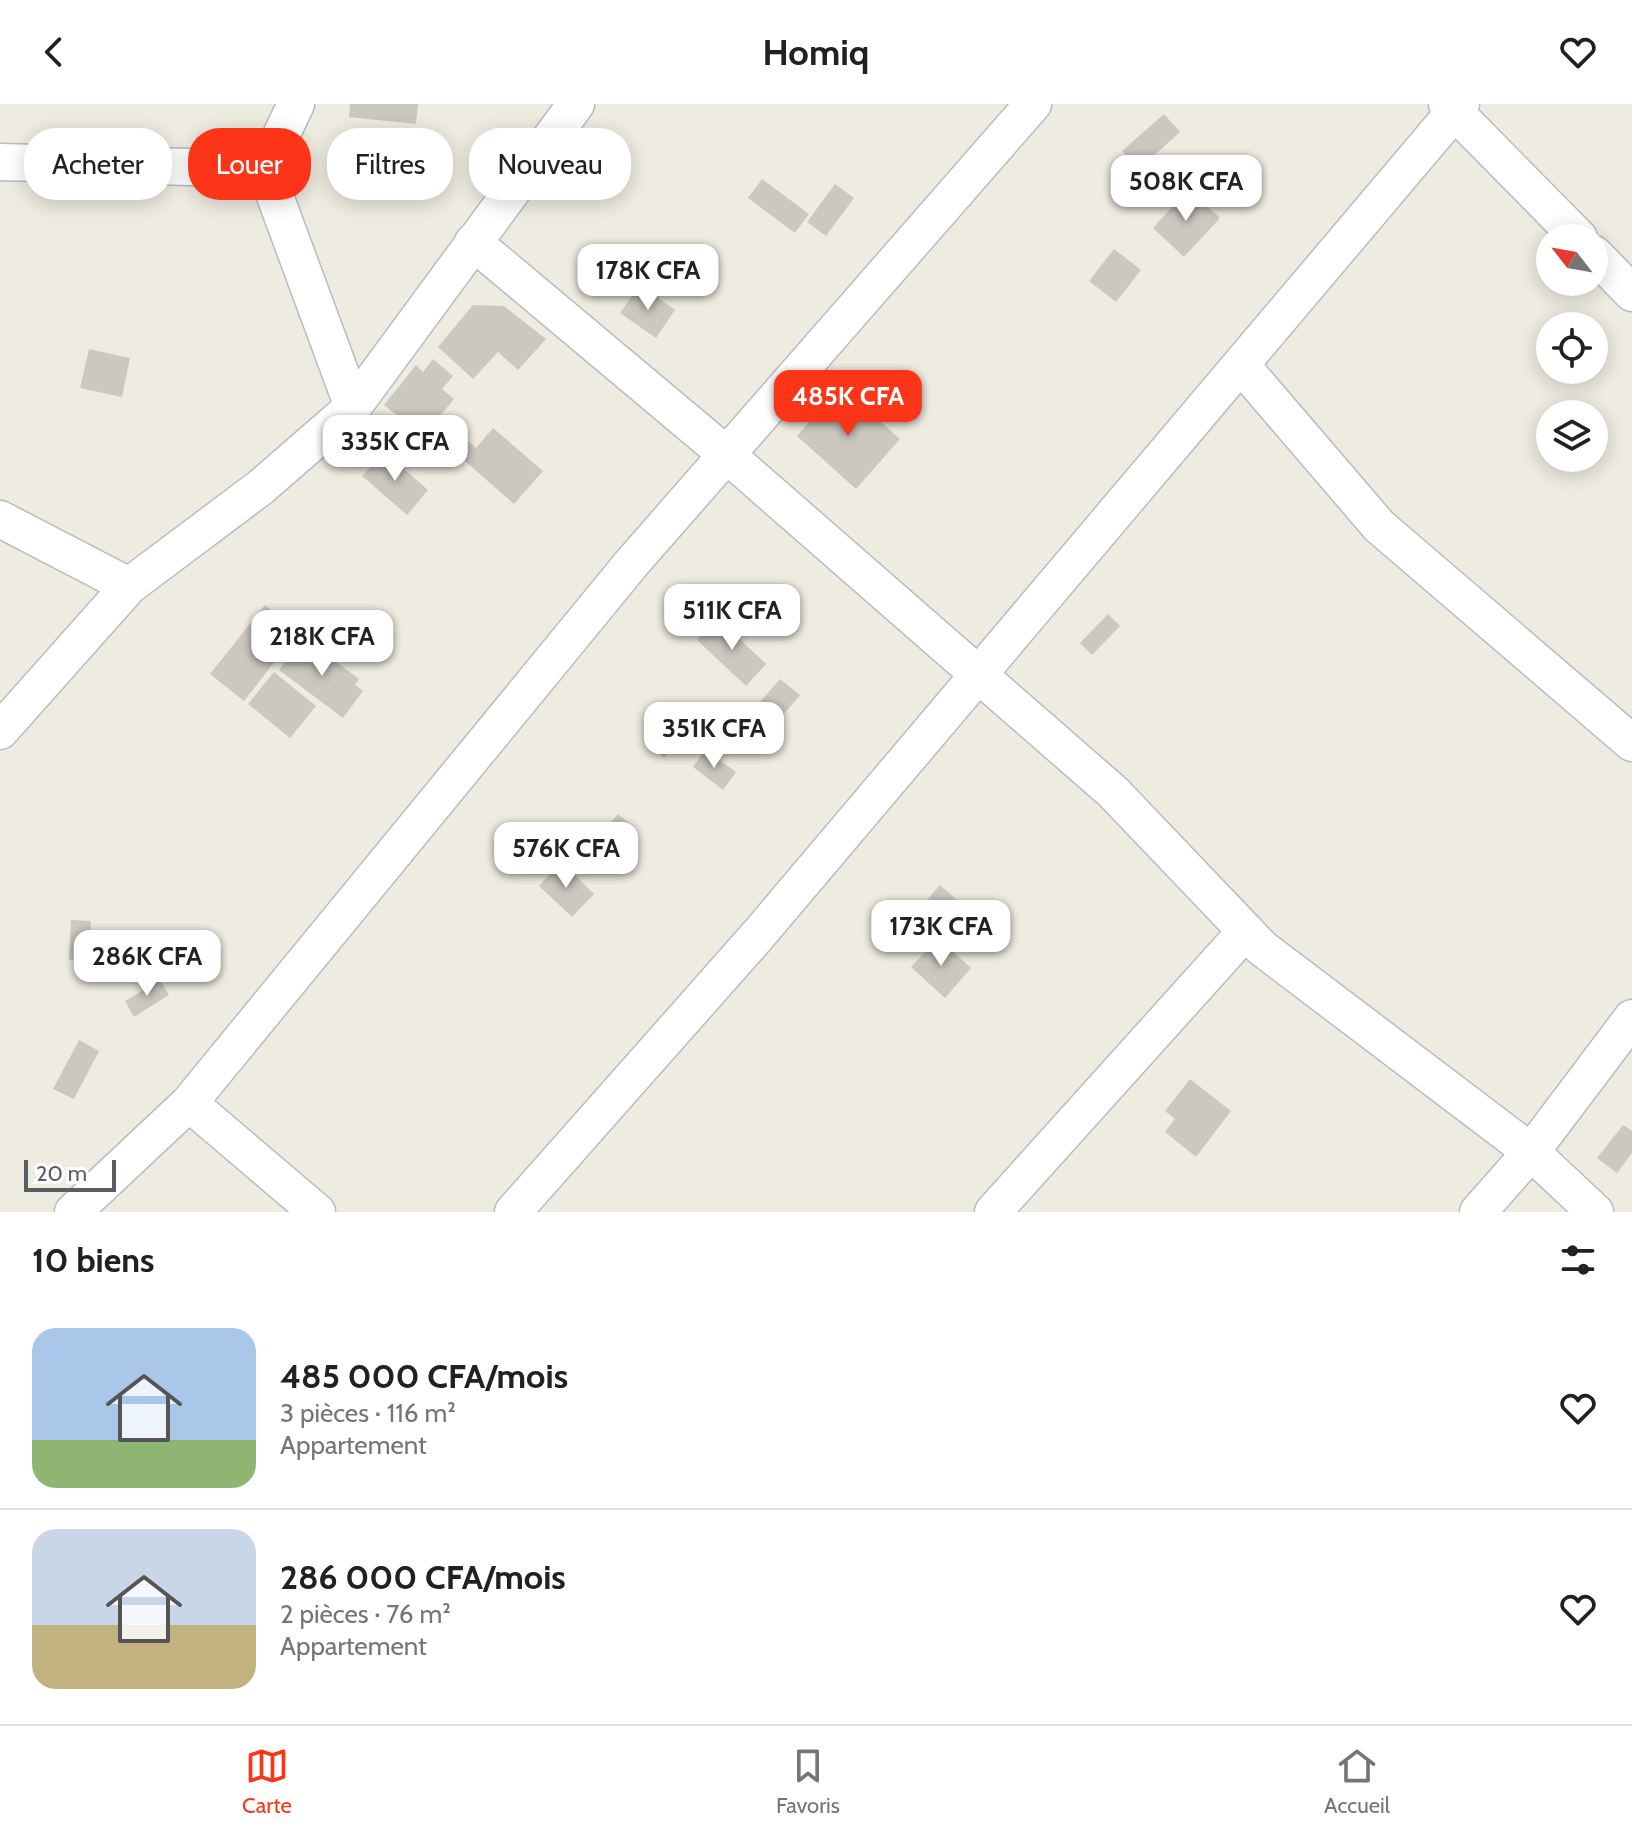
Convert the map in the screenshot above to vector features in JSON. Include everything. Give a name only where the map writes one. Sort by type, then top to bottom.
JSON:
[{"type":"street","points":[[285,128],[296,104]]},
{"type":"street","points":[[0,731],[129,586],[261,487],[353,407],[576,104]]},
{"type":"street","points":[[73,1212],[189,1103],[631,564],[1033,104]]},
{"type":"street","points":[[513,1212],[759,934],[1241,365],[1455,106],[1566,224]]},
{"type":"street","points":[[0,162],[188,167]]},
{"type":"street","points":[[276,200],[353,407]]},
{"type":"street","points":[[473,242],[727,455],[1157,835],[1245,932],[1531,1152],[1595,1212]]},
{"type":"street","points":[[1608,268],[1632,293]]},
{"type":"street","points":[[1241,365],[1379,526],[1632,743]]},
{"type":"street","points":[[0,519],[129,586]]},
{"type":"street","points":[[993,1212],[1245,932]]},
{"type":"street","points":[[1478,1212],[1531,1152],[1632,1018]]},
{"type":"street","points":[[189,1103],[317,1212]]},
{"type":"building","points":[[350,104],[418,104],[416,124],[349,117]]},
{"type":"building","points":[[1164,114],[1180,132],[1138,170],[1122,151]]},
{"type":"building","points":[[762,179],[809,214],[795,233],[748,198]]},
{"type":"building","points":[[835,184],[854,198],[826,236],[807,222]]},
{"type":"building","points":[[1188,189],[1220,218],[1184,257],[1153,228]]},
{"type":"building","points":[[1114,249],[1141,270],[1116,302],[1089,281]]},
{"type":"building","points":[[640,285],[675,310],[656,338],[620,313]]},
{"type":"building","points":[[473,305],[504,306],[546,339],[518,370],[498,352],[473,379],[438,347]]},
{"type":"building","points":[[89,349],[130,358],[122,397],[80,388]]},
{"type":"building","points":[[433,359],[453,376],[442,389],[454,399],[423,436],[384,405],[416,365],[423,372]]},
{"type":"building","points":[[841,386],[900,439],[856,489],[797,436]]},
{"type":"building","points":[[493,428],[543,471],[514,504],[458,455],[469,442],[476,448]]},
{"type":"building","points":[[384,452],[428,490],[407,515],[362,476]]},
{"type":"building","points":[[265,605],[298,632],[244,701],[210,674]]},
{"type":"building","points":[[1108,614],[1120,626],[1092,655],[1080,643]]},
{"type":"building","points":[[717,618],[766,664],[746,686],[697,640]]},
{"type":"building","points":[[304,638],[359,679],[355,685],[363,691],[343,718],[279,670]]},
{"type":"building","points":[[274,672],[316,706],[290,738],[248,704]]},
{"type":"building","points":[[780,679],[800,695],[766,735],[746,718]]},
{"type":"building","points":[[673,706],[693,722],[664,758],[645,742]]},
{"type":"building","points":[[705,750],[736,772],[723,790],[693,767]]},
{"type":"building","points":[[618,814],[633,826],[590,875],[577,862]]},
{"type":"building","points":[[561,862],[594,894],[572,917],[539,886]]},
{"type":"building","points":[[940,885],[963,905],[933,940],[901,913],[912,901],[920,908]]},
{"type":"building","points":[[71,920],[91,921],[89,961],[69,960]]},
{"type":"building","points":[[938,938],[971,968],[945,998],[911,967]]},
{"type":"building","points":[[160,980],[169,995],[134,1017],[125,1001]]},
{"type":"building","points":[[79,1040],[99,1051],[74,1099],[53,1089]]},
{"type":"building","points":[[1190,1079],[1231,1111],[1196,1157],[1165,1132],[1175,1119],[1165,1111]]},
{"type":"building","points":[[1623,1125],[1632,1131],[1632,1153],[1617,1173],[1597,1158]]}]
